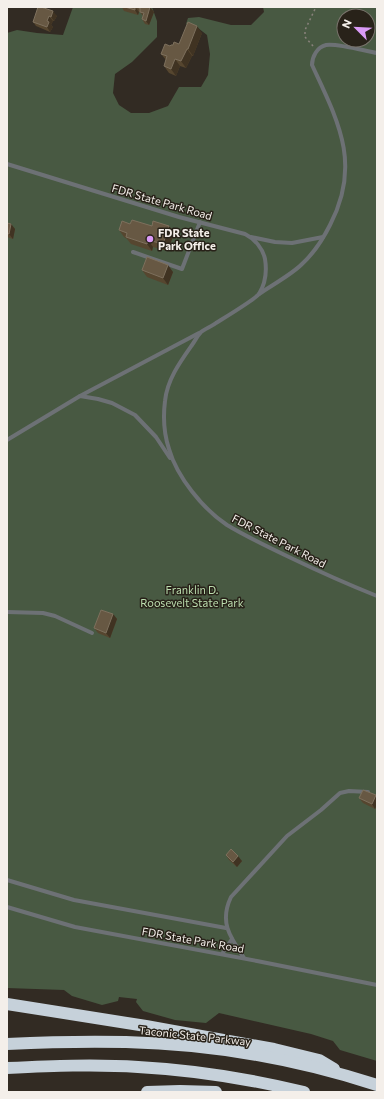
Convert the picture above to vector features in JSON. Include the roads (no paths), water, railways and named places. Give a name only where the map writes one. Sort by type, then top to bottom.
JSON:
[{"type":"highway","points":[[7,1004],[171,1030],[289,1052],[319,1060],[344,1074]]},
{"type":"highway","name":"Taconic State Parkway","points":[[7,1044],[112,1042],[215,1049],[344,1074],[377,1085]]},
{"type":"highway","points":[[7,1068],[108,1066],[166,1069],[245,1080],[304,1092]]},
{"type":"highway","points":[[147,1092],[216,1092]]},
{"type":"lane","name":"FDR State Park Road","points":[[7,440],[80,396],[201,332],[301,266],[324,237],[342,199],[346,162],[342,138],[334,112],[312,65],[312,59],[317,51],[330,45],[377,53]]},
{"type":"lane","name":"FDR State Park Road","points":[[7,164],[251,237],[275,242],[292,243],[324,237]]},
{"type":"lane","points":[[133,252],[182,269],[200,222]]},
{"type":"lane","points":[[251,237],[264,255],[266,269],[265,278],[258,295]]},
{"type":"lane","name":"FDR State Park Road","points":[[173,462],[166,437],[164,420],[165,401],[169,384],[180,363],[201,332]]},
{"type":"lane","name":"FDR State Park Road","points":[[80,396],[98,398],[112,403],[134,415],[156,437],[187,484],[201,502],[226,524],[260,543],[319,572],[377,596]]},
{"type":"lane","points":[[7,612],[43,613],[55,616],[92,633]]},
{"type":"lane","points":[[244,958],[226,928],[226,914],[231,897],[287,836],[321,810],[340,793],[349,791],[368,792]]},
{"type":"lane","points":[[7,880],[74,900],[226,928]]},
{"type":"lane","name":"FDR State Park Road","points":[[7,907],[75,927],[244,958],[377,985]]},
{"type":"lane","points":[[222,954],[232,939]]},
{"type":"place","name":"FDR State Park Office","points":[[150,239]]},
{"type":"park label","name":"Franklin D. Roosevelt State Park","points":[[192,596]]}]
